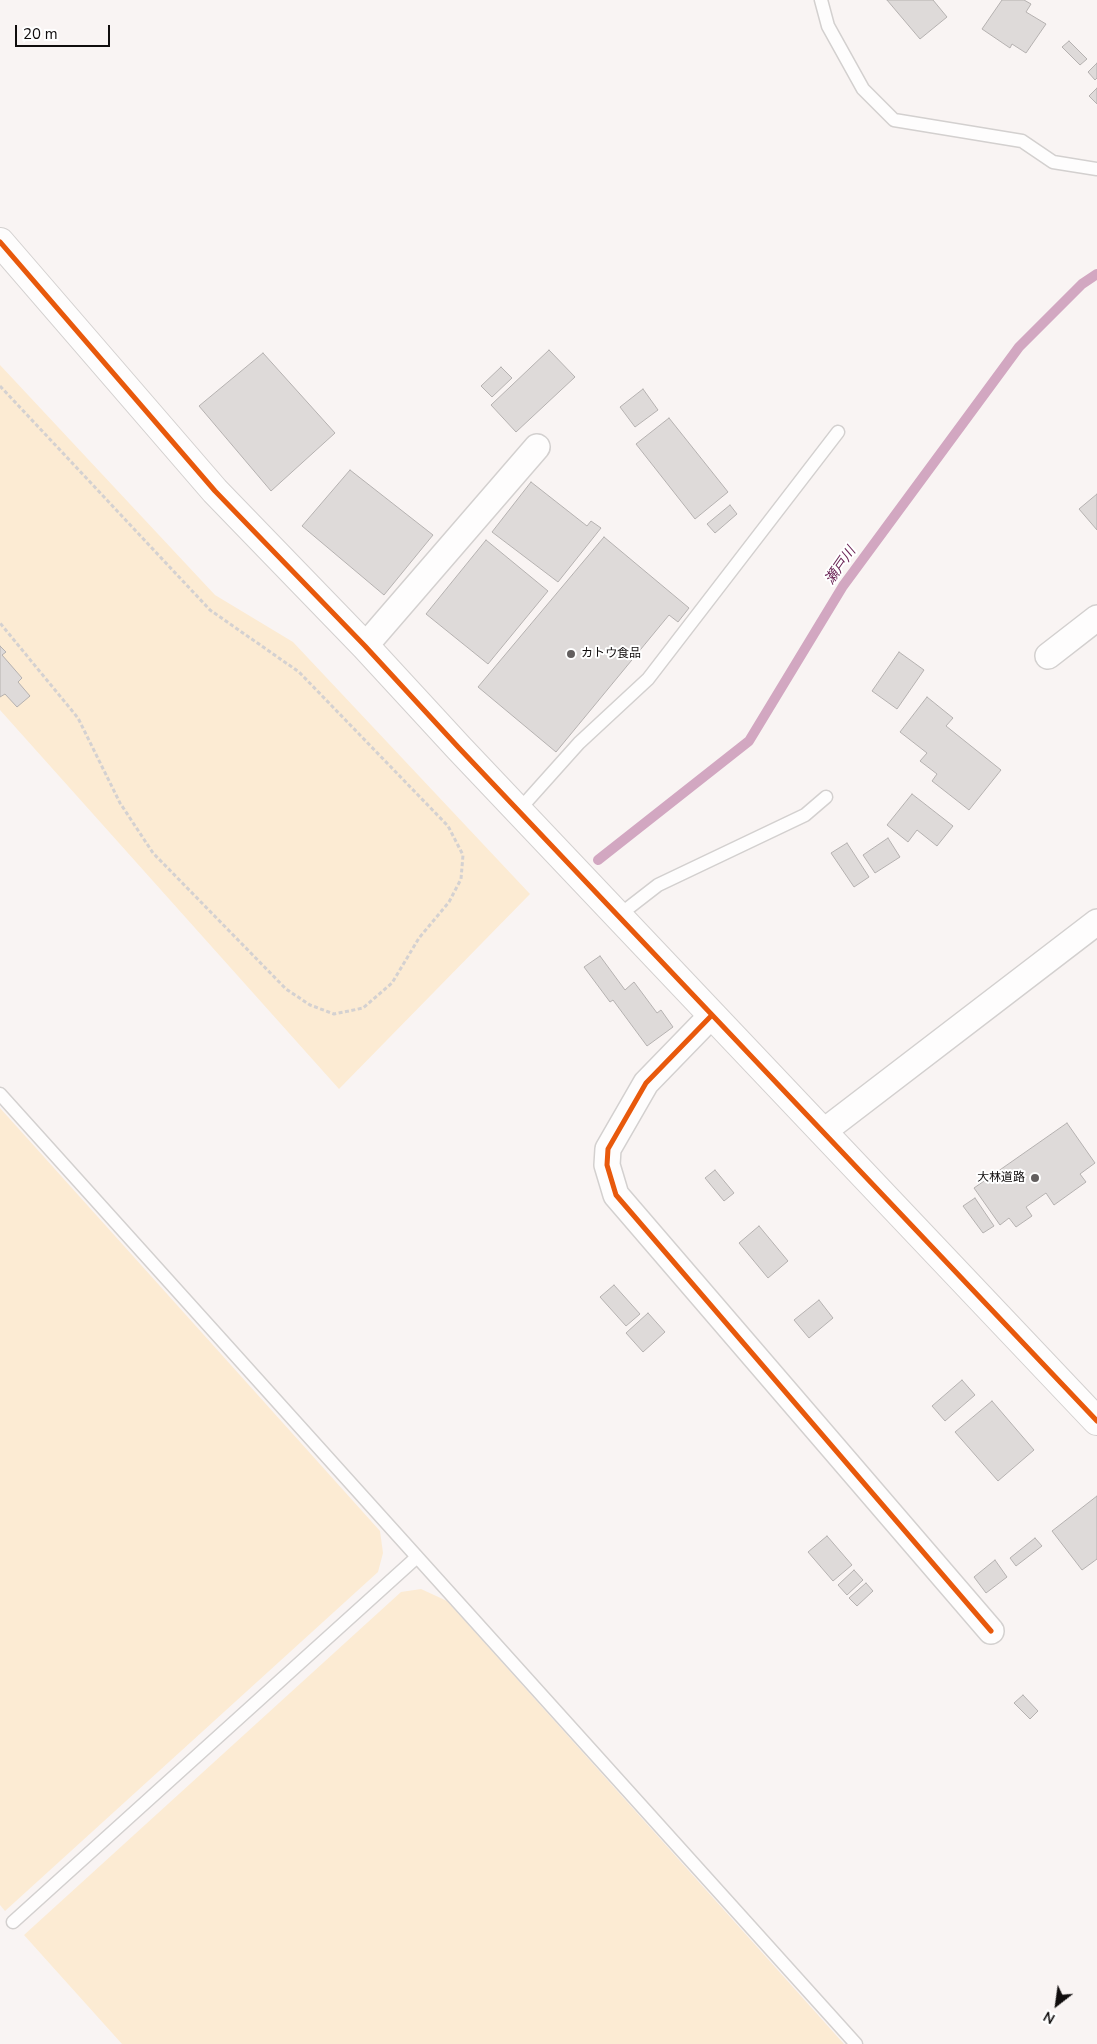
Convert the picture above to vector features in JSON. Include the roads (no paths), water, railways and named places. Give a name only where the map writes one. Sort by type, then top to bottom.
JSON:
[{"type":"street","points":[[0,242],[215,490],[365,646],[823,1132],[1092,1407]]},
{"type":"street","points":[[365,646],[537,447]]},
{"type":"street","points":[[1048,656],[1097,618]]},
{"type":"street","points":[[823,1132],[1097,922]]},
{"type":"street","points":[[712,1015],[646,1083],[608,1149],[607,1164],[616,1195],[991,1631]]},
{"type":"lane","points":[[821,0],[828,26],[863,89],[894,120],[1022,141],[1053,162],[1097,169]]},
{"type":"lane","points":[[519,810],[579,743],[648,678],[838,432]]},
{"type":"lane","points":[[618,916],[658,885],[805,815],[826,797]]},
{"type":"lane","points":[[0,1094],[856,2044]]},
{"type":"lane","points":[[13,1922],[417,1557]]},
{"type":"waterway","name":"瀬戸川","points":[[598,860],[749,741],[843,586],[1019,347],[1082,284],[1097,274]]},
{"type":"place","name":"カトウ食品","points":[[571,654]]},
{"type":"place","name":"大林道路","points":[[1035,1178]]}]
